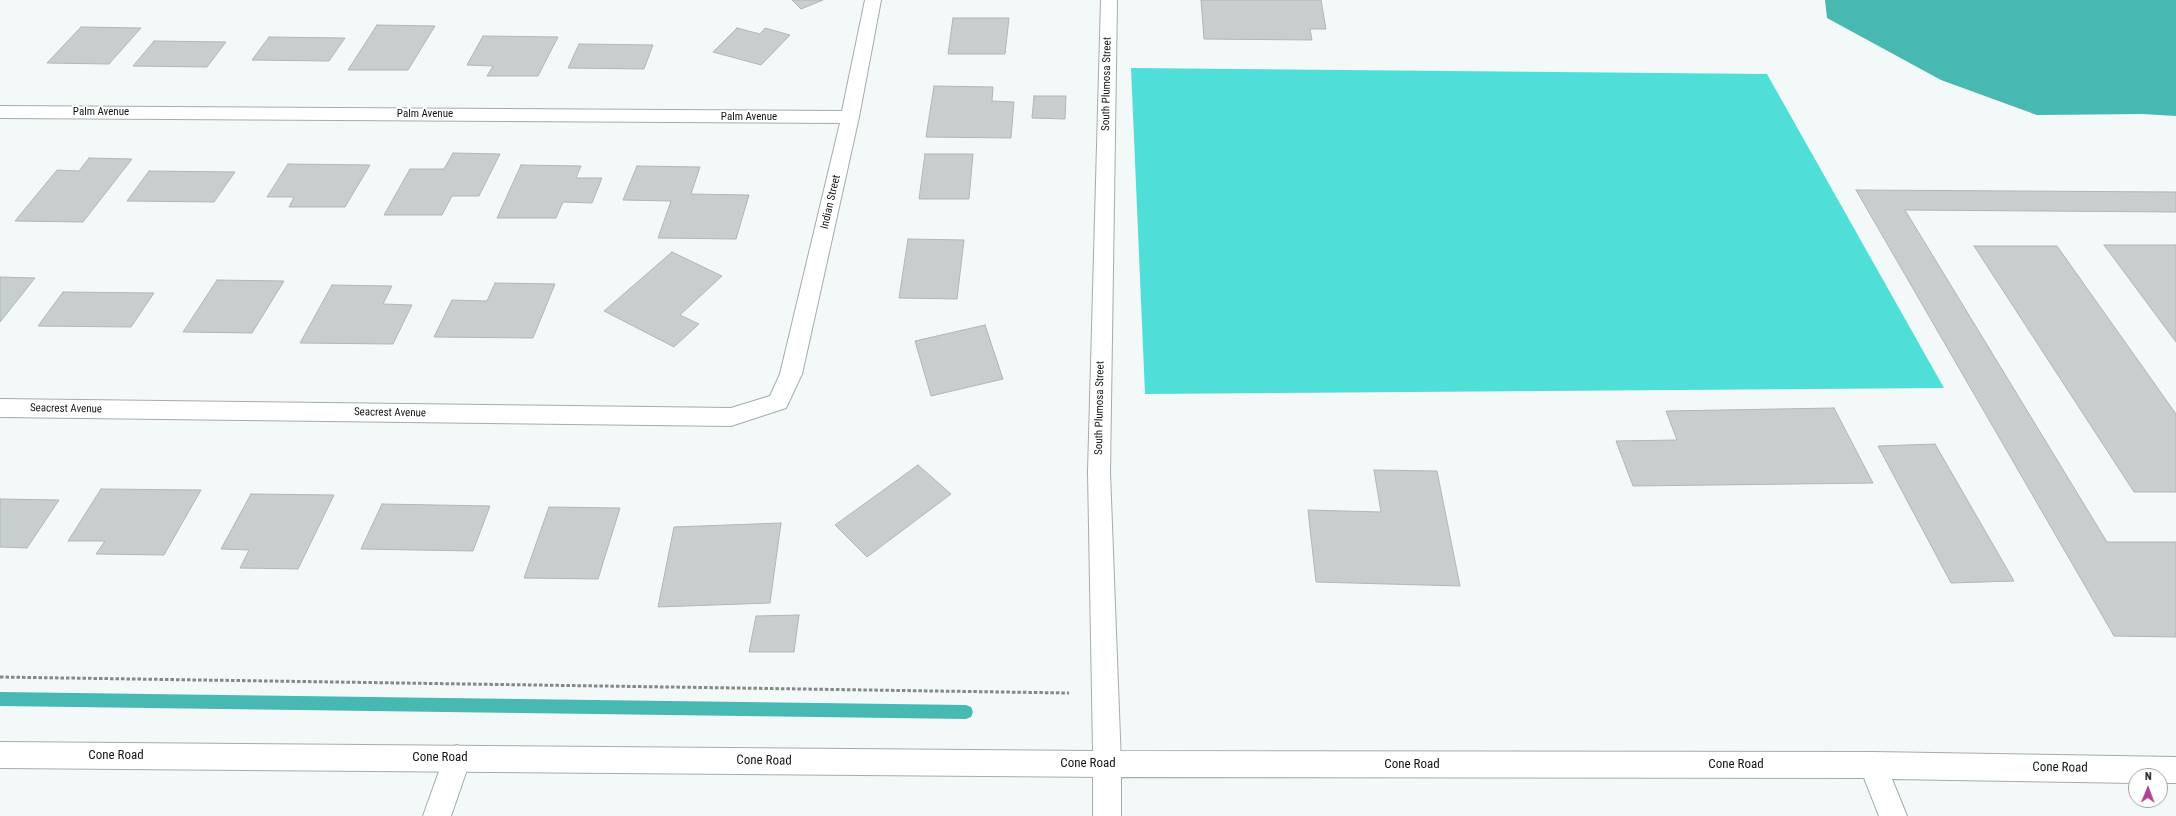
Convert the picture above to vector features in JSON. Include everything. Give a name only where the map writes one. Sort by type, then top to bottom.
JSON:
[{"type":"street","name":"Indian Street","points":[[778,402],[791,374],[850,117],[873,0]]},
{"type":"street","name":"South Plumosa Street","points":[[1107,816],[1107,764],[1099,472],[1109,0]]},
{"type":"street","name":"Palm Avenue","points":[[0,112],[850,117]]},
{"type":"street","name":"Seacrest Avenue","points":[[0,408],[731,417],[778,402]]},
{"type":"street","name":"Cone Road","points":[[0,755],[1107,764],[1873,765],[2176,770]]},
{"type":"street","points":[[437,816],[457,758]]},
{"type":"street","points":[[1873,765],[1893,816]]},
{"type":"path","points":[[0,677],[1105,694]]},
{"type":"shaded area","points":[[1825,0],[2176,0],[2176,116],[2142,114],[2037,115],[1941,80],[1827,18]]},
{"type":"shaded area","points":[[1131,68],[1767,74],[1944,388],[1145,394]]},
{"type":"building","points":[[792,0],[823,0],[801,9]]},
{"type":"building","points":[[1201,0],[1321,0],[1326,29],[1310,29],[1312,40],[1204,39]]},
{"type":"building","points":[[953,18],[1009,18],[1005,54],[948,54]]},
{"type":"building","points":[[377,25],[435,26],[408,70],[348,70]]},
{"type":"building","points":[[81,27],[141,28],[109,64],[47,63]]},
{"type":"building","points":[[737,28],[760,34],[765,28],[790,35],[761,65],[713,52]]},
{"type":"building","points":[[483,36],[558,37],[538,76],[487,76],[493,66],[467,65]]},
{"type":"building","points":[[269,37],[345,38],[329,61],[252,60]]},
{"type":"building","points":[[154,41],[226,42],[207,67],[133,66]]},
{"type":"building","points":[[579,44],[653,45],[644,69],[568,68]]},
{"type":"building","points":[[934,86],[993,87],[992,101],[1014,102],[1011,138],[926,137]]},
{"type":"building","points":[[1034,96],[1066,96],[1065,119],[1032,118]]},
{"type":"building","points":[[453,153],[500,154],[479,196],[452,196],[442,215],[384,215],[410,169],[444,169]]},
{"type":"building","points":[[925,154],[973,154],[969,199],[919,199]]},
{"type":"building","points":[[89,158],[132,159],[83,222],[15,221],[57,170],[79,171]]},
{"type":"building","points":[[288,164],[370,165],[345,207],[289,207],[294,197],[267,197]]},
{"type":"building","points":[[521,165],[581,166],[576,178],[602,178],[592,203],[563,202],[556,218],[497,218]]},
{"type":"building","points":[[637,166],[700,167],[691,194],[749,195],[736,239],[658,238],[671,201],[623,200]]},
{"type":"building","points":[[149,171],[235,172],[214,202],[127,201]]},
{"type":"building","points":[[1856,190],[2176,192],[2176,212],[1905,210],[2107,542],[2176,542],[2176,637],[2114,636]]},
{"type":"building","points":[[908,239],[964,240],[957,299],[899,298]]},
{"type":"building","points":[[2104,245],[2176,245],[2176,342]]},
{"type":"building","points":[[1974,246],[2057,246],[2176,414],[2176,492],[2134,492]]},
{"type":"building","points":[[672,252],[722,276],[680,315],[699,324],[674,347],[604,311]]},
{"type":"building","points":[[0,277],[35,278],[0,322]]},
{"type":"building","points":[[217,280],[284,281],[252,333],[183,332]]},
{"type":"building","points":[[495,283],[555,284],[533,338],[434,337],[452,300],[487,301]]},
{"type":"building","points":[[332,285],[392,286],[383,304],[412,305],[393,344],[300,343]]},
{"type":"building","points":[[63,292],[154,293],[131,327],[38,326]]},
{"type":"building","points":[[985,325],[1003,379],[931,396],[915,341]]},
{"type":"building","points":[[1834,408],[1873,483],[1633,486],[1616,441],[1677,440],[1666,411]]},
{"type":"building","points":[[1935,444],[2014,581],[1951,583],[1878,446]]},
{"type":"building","points":[[918,465],[951,494],[867,557],[835,525]]},
{"type":"building","points":[[1374,470],[1437,471],[1460,586],[1316,582],[1308,510],[1381,512]]},
{"type":"building","points":[[101,489],[201,490],[164,555],[96,554],[105,541],[68,541]]},
{"type":"building","points":[[251,494],[334,495],[298,569],[240,568],[249,550],[221,549]]},
{"type":"building","points":[[0,499],[59,500],[27,548],[0,547]]},
{"type":"building","points":[[382,504],[490,506],[473,551],[361,549]]},
{"type":"building","points":[[549,507],[620,508],[598,579],[524,578]]},
{"type":"building","points":[[781,523],[770,603],[658,607],[674,527]]},
{"type":"building","points":[[799,615],[794,652],[749,652],[756,616]]},
{"type":"waterway","points":[[0,699],[966,712]]}]
